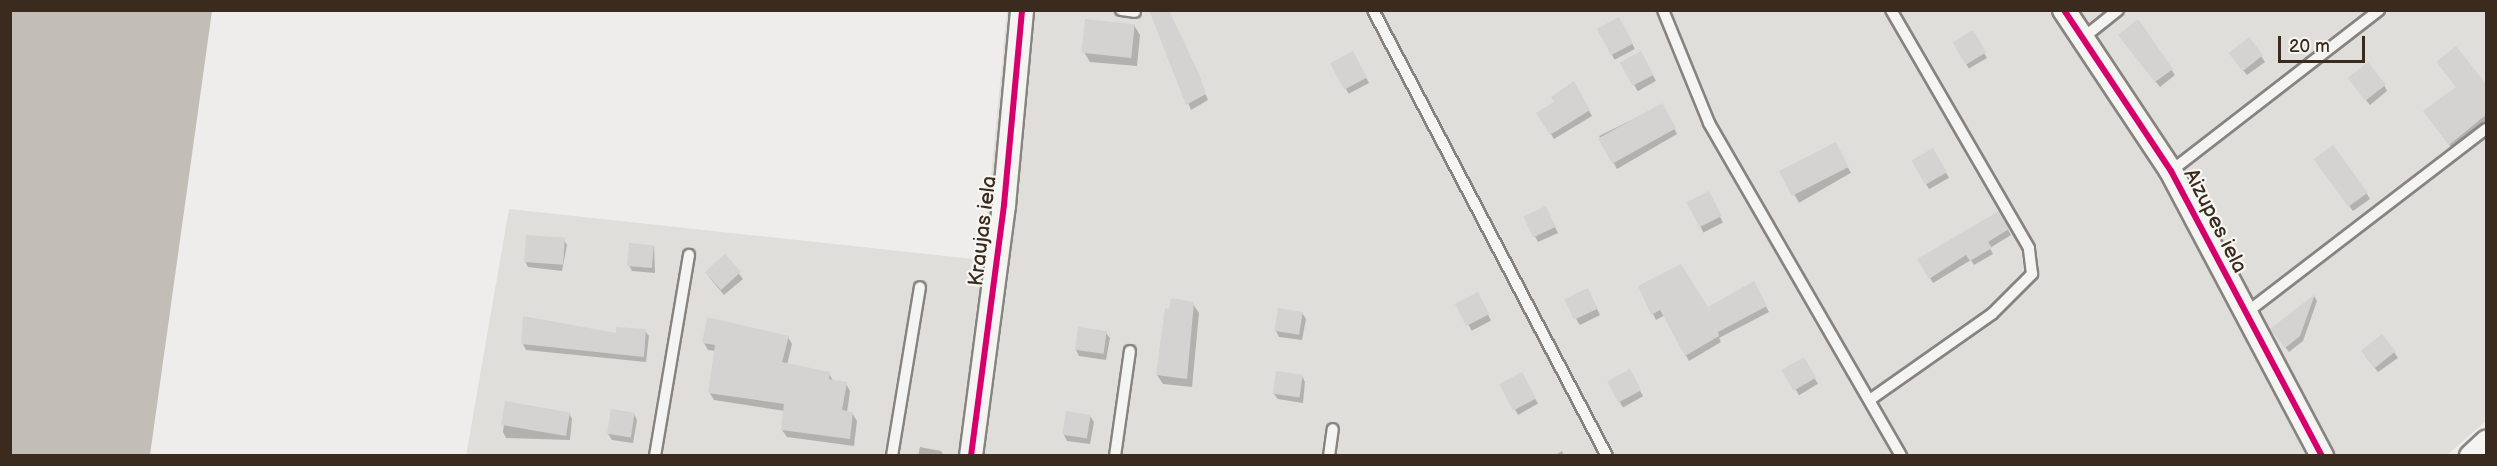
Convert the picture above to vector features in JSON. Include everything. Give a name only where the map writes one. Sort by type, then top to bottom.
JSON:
[{"type":"street","name":"Kraujas iela","points":[[971,456],[1004,205],[1022,10]]},
{"type":"street","name":"Aizupes iela","points":[[2064,10],[2171,171],[2322,456]]},
{"type":"street","points":[[2471,456],[2487,442]]},
{"type":"lane","points":[[1121,10],[1135,12]]},
{"type":"lane","points":[[1373,10],[1607,456]]},
{"type":"lane","points":[[1663,10],[1709,123],[1871,399],[1901,456]]},
{"type":"lane","points":[[1871,399],[1992,314],[2032,274],[2029,248],[1891,10]]},
{"type":"lane","points":[[2082,38],[2118,10]]},
{"type":"lane","points":[[2171,171],[2379,10]]},
{"type":"lane","points":[[2245,314],[2487,129]]},
{"type":"lane","points":[[655,456],[689,255]]},
{"type":"lane","points":[[892,456],[920,287]]},
{"type":"lane","points":[[1115,456],[1130,351]]},
{"type":"lane","points":[[1329,456],[1333,429]]},
{"type":"shaded area","points":[[10,11],[212,11],[150,455],[11,455]]},
{"type":"shaded area","points":[[1007,11],[2486,11],[2486,421],[2447,455],[466,456],[509,209],[983,260]]},
{"type":"building","points":[[1149,10],[1169,10],[1199,74],[1206,94],[1186,105]]},
{"type":"building","points":[[1619,17],[1633,43],[1611,55],[1597,29]]},
{"type":"building","points":[[1085,19],[1135,24],[1131,58],[1081,53]]},
{"type":"building","points":[[2138,19],[2173,69],[2155,82],[2118,35]]},
{"type":"building","points":[[1973,30],[1986,52],[1966,65],[1952,42]]},
{"type":"building","points":[[2249,37],[2263,55],[2243,71],[2229,53]]},
{"type":"building","points":[[2456,46],[2487,85],[2487,114],[2449,145],[2423,111],[2456,87],[2436,62]]},
{"type":"building","points":[[1353,51],[1367,77],[1344,90],[1330,63]]},
{"type":"building","points":[[1641,51],[1654,75],[1632,86],[1620,62]]},
{"type":"building","points":[[2368,62],[2386,85],[2365,101],[2348,78]]},
{"type":"building","points":[[1574,81],[1590,110],[1550,135],[1536,113],[1554,102],[1551,97]]},
{"type":"building","points":[[1662,103],[1676,128],[1612,164],[1598,138]]},
{"type":"building","points":[[1836,142],[1849,167],[1792,196],[1779,171]]},
{"type":"building","points":[[2333,145],[2368,193],[2348,207],[2314,159]]},
{"type":"building","points":[[1933,148],[1947,172],[1925,185],[1911,160]]},
{"type":"building","points":[[1709,191],[1722,216],[1699,227],[1687,202]]},
{"type":"building","points":[[1546,206],[1556,227],[1533,237],[1523,217]]},
{"type":"building","points":[[1999,211],[2009,229],[1988,242],[1992,248],[1970,261],[1966,255],[1929,279],[1917,259]]},
{"type":"building","points":[[526,235],[565,238],[563,265],[524,262]]},
{"type":"building","points":[[629,243],[654,245],[652,268],[627,266]]},
{"type":"building","points":[[725,254],[741,272],[721,290],[705,272]]},
{"type":"building","points":[[1681,264],[1708,307],[1754,281],[1767,306],[1718,332],[1719,336],[1685,356],[1660,310],[1651,315],[1638,286]]},
{"type":"building","points":[[1588,288],[1598,309],[1574,320],[1564,299]]},
{"type":"building","points":[[1478,292],[1489,314],[1466,326],[1455,304]]},
{"type":"building","points":[[2315,294],[2300,336],[2285,348],[2270,329]]},
{"type":"building","points":[[1171,298],[1194,302],[1187,379],[1156,375],[1165,308],[1169,309]]},
{"type":"building","points":[[1278,308],[1303,312],[1299,335],[1274,331]]},
{"type":"building","points":[[523,316],[616,333],[616,327],[646,329],[644,357],[521,344]]},
{"type":"building","points":[[707,317],[789,336],[782,362],[830,372],[829,379],[847,382],[842,410],[853,412],[850,439],[781,430],[784,404],[708,393],[715,345],[702,343]]},
{"type":"building","points":[[1078,327],[1107,331],[1104,354],[1075,350]]},
{"type":"building","points":[[2382,334],[2396,351],[2375,368],[2361,351]]},
{"type":"building","points":[[1804,357],[1816,378],[1793,391],[1781,370]]},
{"type":"building","points":[[1630,369],[1641,390],[1618,402],[1607,381]]},
{"type":"building","points":[[1276,371],[1303,375],[1300,398],[1273,394]]},
{"type":"building","points":[[1522,372],[1536,398],[1513,411],[1499,384]]},
{"type":"building","points":[[505,401],[570,412],[566,436],[501,425]]},
{"type":"building","points":[[611,409],[635,413],[631,437],[607,434]]},
{"type":"building","points":[[1066,411],[1091,415],[1087,439],[1062,435]]},
{"type":"cycle path","points":[[971,456],[1004,205],[1022,10]]},
{"type":"cycle path","points":[[2064,10],[2171,171],[2322,456]]}]
